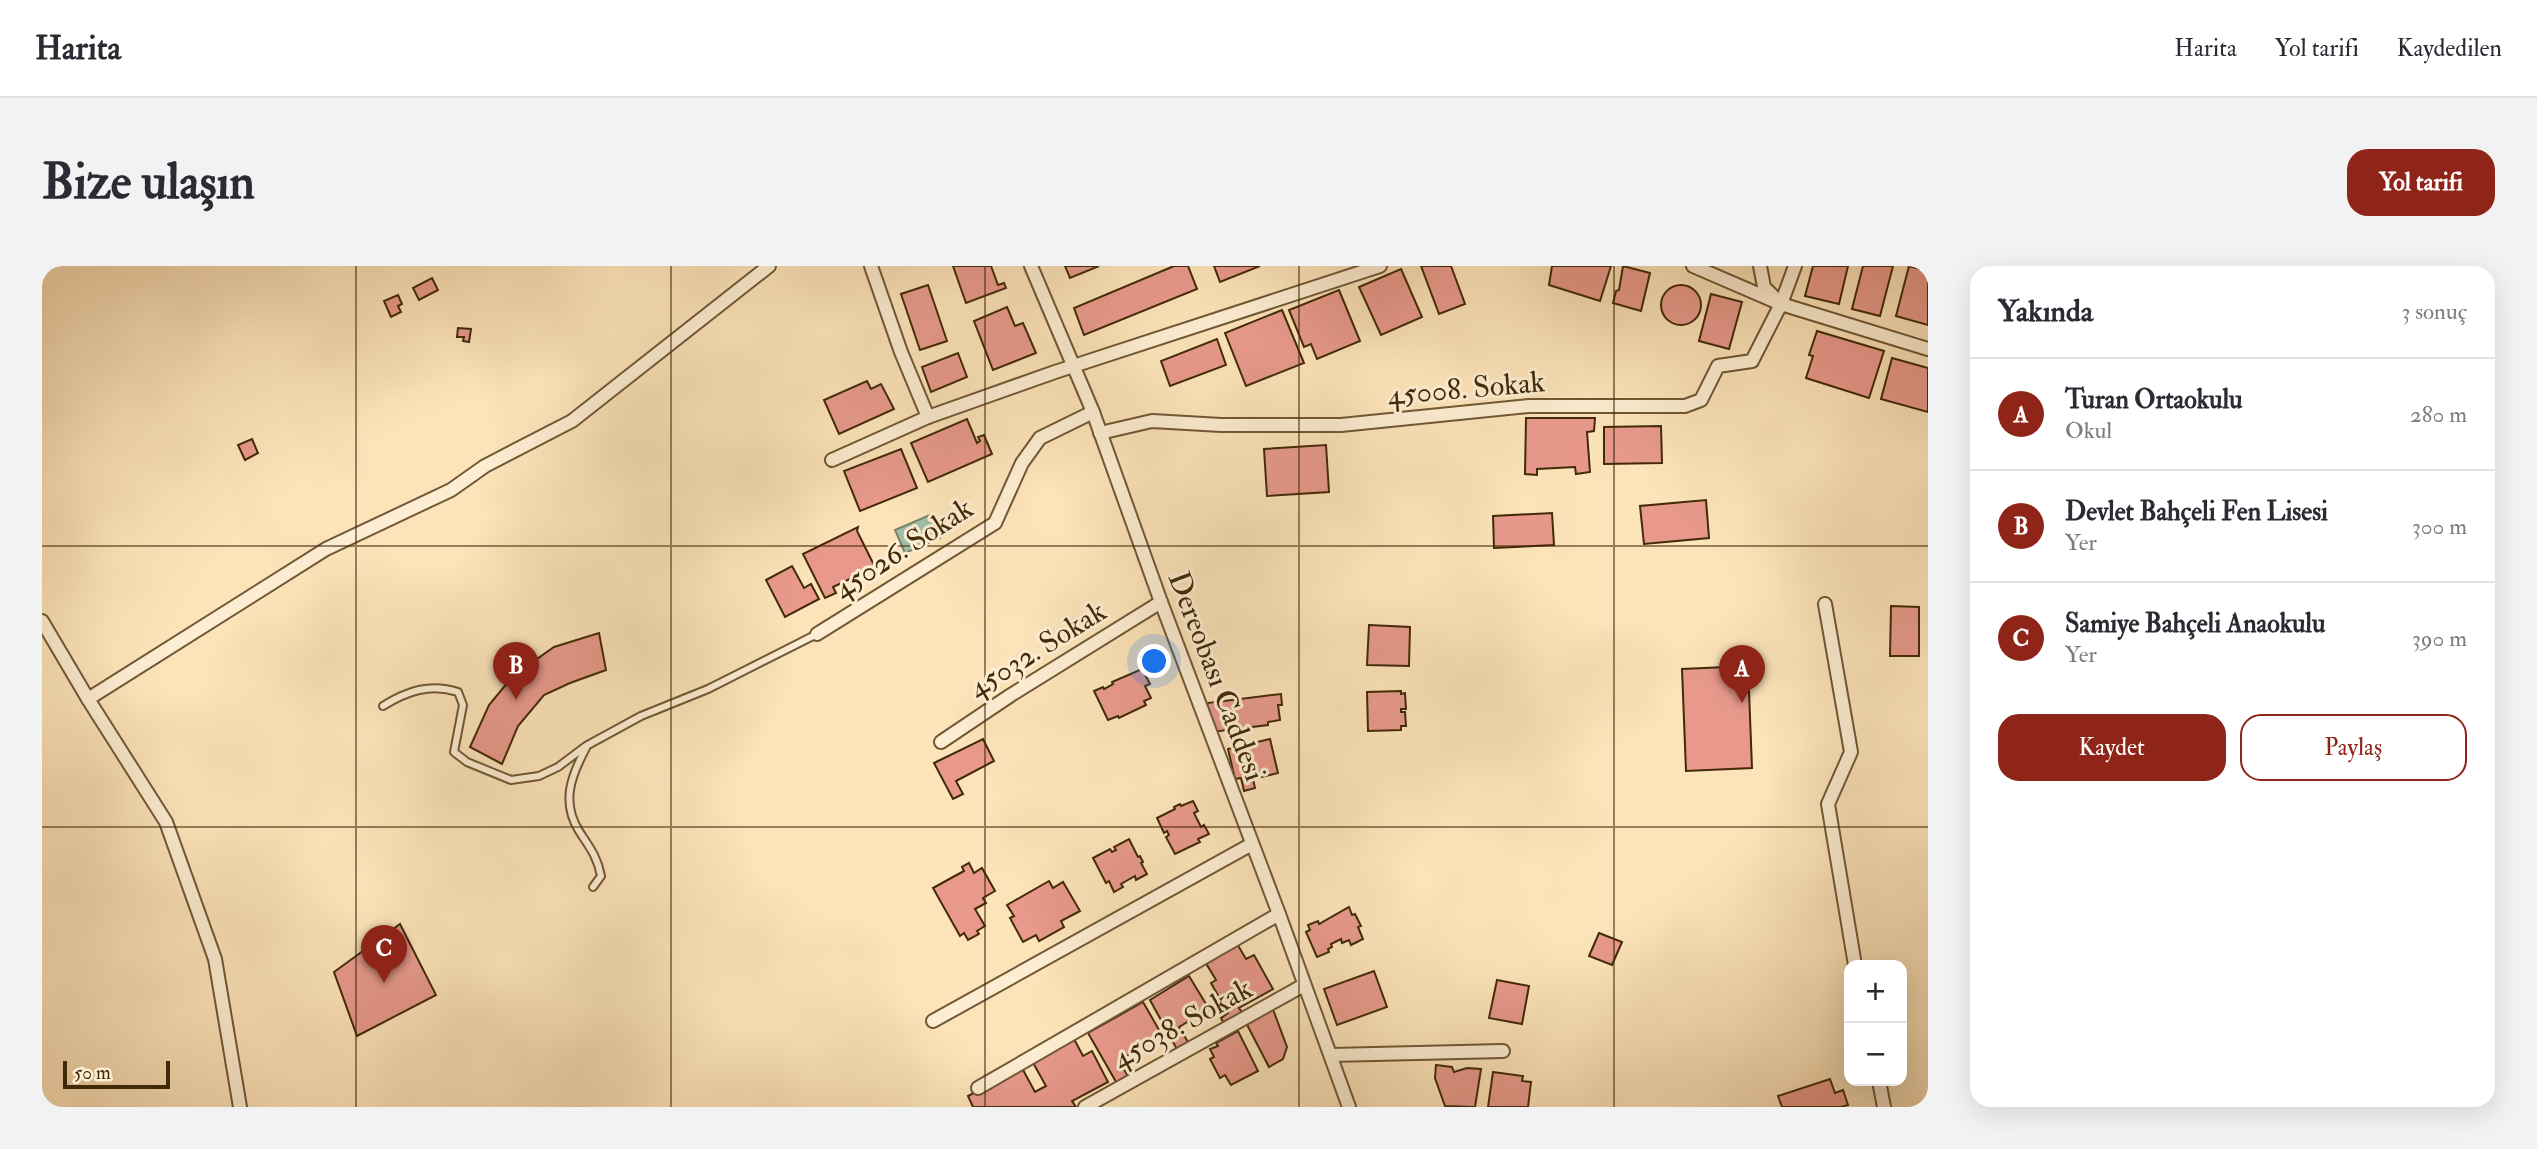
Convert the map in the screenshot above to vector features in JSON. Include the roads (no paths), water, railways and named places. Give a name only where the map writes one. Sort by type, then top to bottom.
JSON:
[{"type":"street","points":[[88,699],[326,549],[451,490],[485,466],[572,421],[769,266]]},
{"type":"street","points":[[871,266],[901,352],[928,417]]},
{"type":"street","name":"Dereobası Caddesi","points":[[1031,266],[1093,412],[1349,1107]]},
{"type":"street","points":[[832,460],[928,417],[1377,266]]},
{"type":"street","points":[[1693,266],[1782,304],[1928,349]]},
{"type":"street","points":[[1760,266],[1764,287],[1782,304]]},
{"type":"street","points":[[1782,304],[1795,266]]},
{"type":"street","name":"45008. Sokak","points":[[1100,433],[1152,421],[1221,425],[1341,425],[1529,407],[1685,406],[1701,400],[1718,366],[1752,361],[1782,304]]},
{"type":"street","name":"45026. Sokak","points":[[817,634],[995,523],[1021,463],[1040,438],[1093,412]]},
{"type":"street","name":"45032. Sokak","points":[[941,742],[1161,602]]},
{"type":"street","points":[[1825,604],[1850,752],[1828,804],[1853,960]]},
{"type":"street","points":[[42,621],[166,822],[215,959],[240,1107]]},
{"type":"street","points":[[933,1021],[1252,844]]},
{"type":"street","points":[[978,1088],[1279,914]]},
{"type":"street","name":"45038. Sokak","points":[[1085,1107],[1304,985]]},
{"type":"street","points":[[1331,1055],[1503,1051]]},
{"type":"street","points":[[1880,1086],[1884,1107]]},
{"type":"lane","points":[[383,706],[401,695],[430,687],[458,692],[463,705],[454,752],[467,762],[511,780],[539,776],[558,767],[586,746],[642,716],[708,689],[817,634]]},
{"type":"lane","points":[[586,746],[575,768],[568,800],[577,828],[597,858],[601,876],[593,887]]},
{"type":"place","name":"Devlet Bahçeli Fen Lisesi","points":[[516,700]]},
{"type":"place","name":"Turan Ortaokulu","points":[[1742,703]]},
{"type":"place","name":"Samiye Bahçeli Anaokulu","points":[[384,983]]}]
